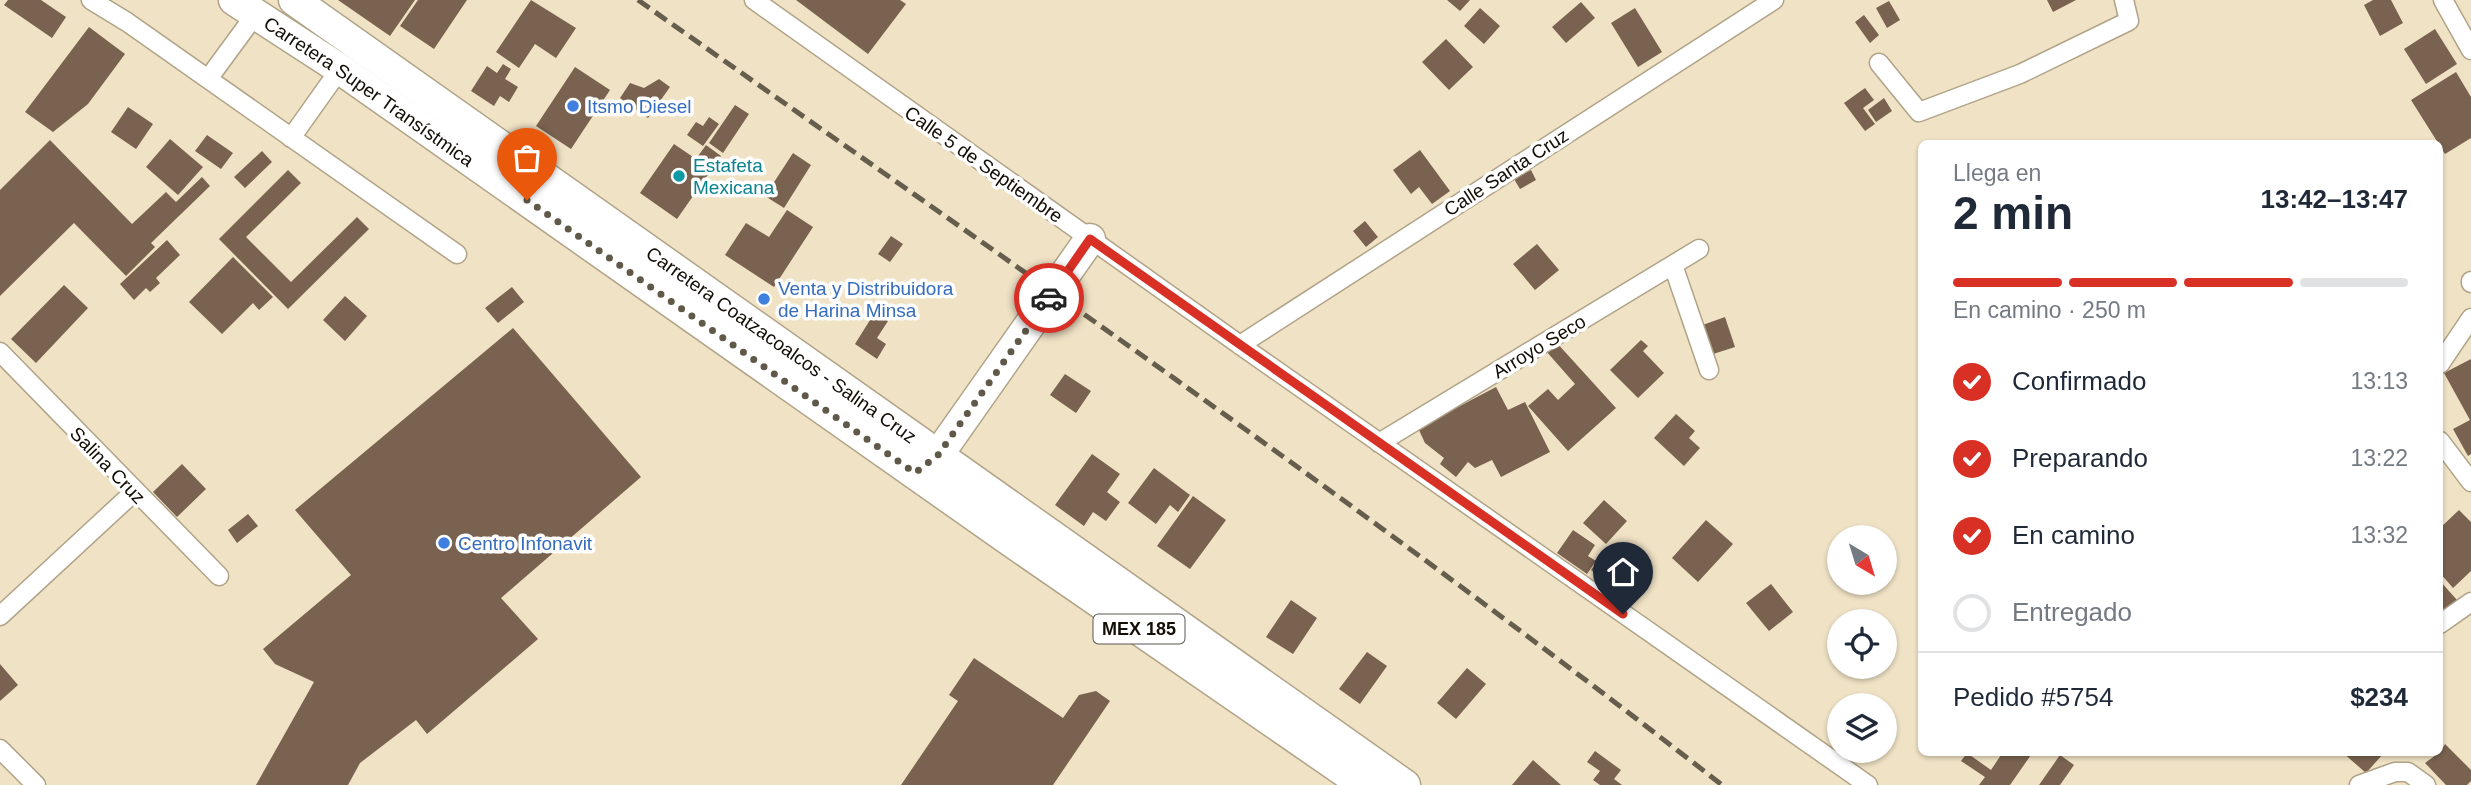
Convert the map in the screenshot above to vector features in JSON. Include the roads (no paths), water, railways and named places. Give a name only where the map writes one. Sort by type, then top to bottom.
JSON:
[{"type":"main road","name":"Carretera Coatzacoalcos - Salina Cruz","points":[[294,0],[1405,785]]},
{"type":"main road","name":"Carretera Super Transístmica","points":[[241,4],[340,69],[1364,785]]},
{"type":"main road","points":[[915,473],[938,455],[1090,239]]},
{"type":"street","points":[[92,0],[457,254]]},
{"type":"street","name":"Calle 5 de Septiembre","points":[[754,0],[1379,443],[1868,785]]},
{"type":"street","name":"Calle Santa Cruz","points":[[1240,345],[1774,0]]},
{"type":"street","points":[[1879,63],[1919,112],[2020,74],[2129,21],[2124,0]]},
{"type":"street","points":[[2443,0],[2471,50]]},
{"type":"street","points":[[208,79],[241,4]]},
{"type":"street","points":[[291,138],[340,69]]},
{"type":"street","name":"Arroyo Seco","points":[[1379,443],[1699,249]]},
{"type":"street","points":[[1673,265],[1709,370]]},
{"type":"street","points":[[2443,360],[2471,318]]},
{"type":"street","name":"Salina Cruz","points":[[4,363],[219,576]]},
{"type":"street","points":[[2443,446],[2471,482]]},
{"type":"street","points":[[0,616],[134,492]]},
{"type":"street","points":[[2443,622],[2471,602]]},
{"type":"street","points":[[0,749],[36,785]]},
{"type":"street","points":[[2359,785],[2395,772],[2408,772],[2426,785]]},
{"type":"railway","points":[[638,0],[1320,484],[1455,582],[1722,785]]},
{"type":"place","name":"Itsmo Diesel","points":[[573,106]]},
{"type":"place","name":"Estafeta Mexicana","points":[[679,176]]},
{"type":"place","name":"Venta y Distribuidora de Harina Minsa","points":[[764,299]]},
{"type":"place","name":"Centro Infonavit","points":[[444,543]]}]
